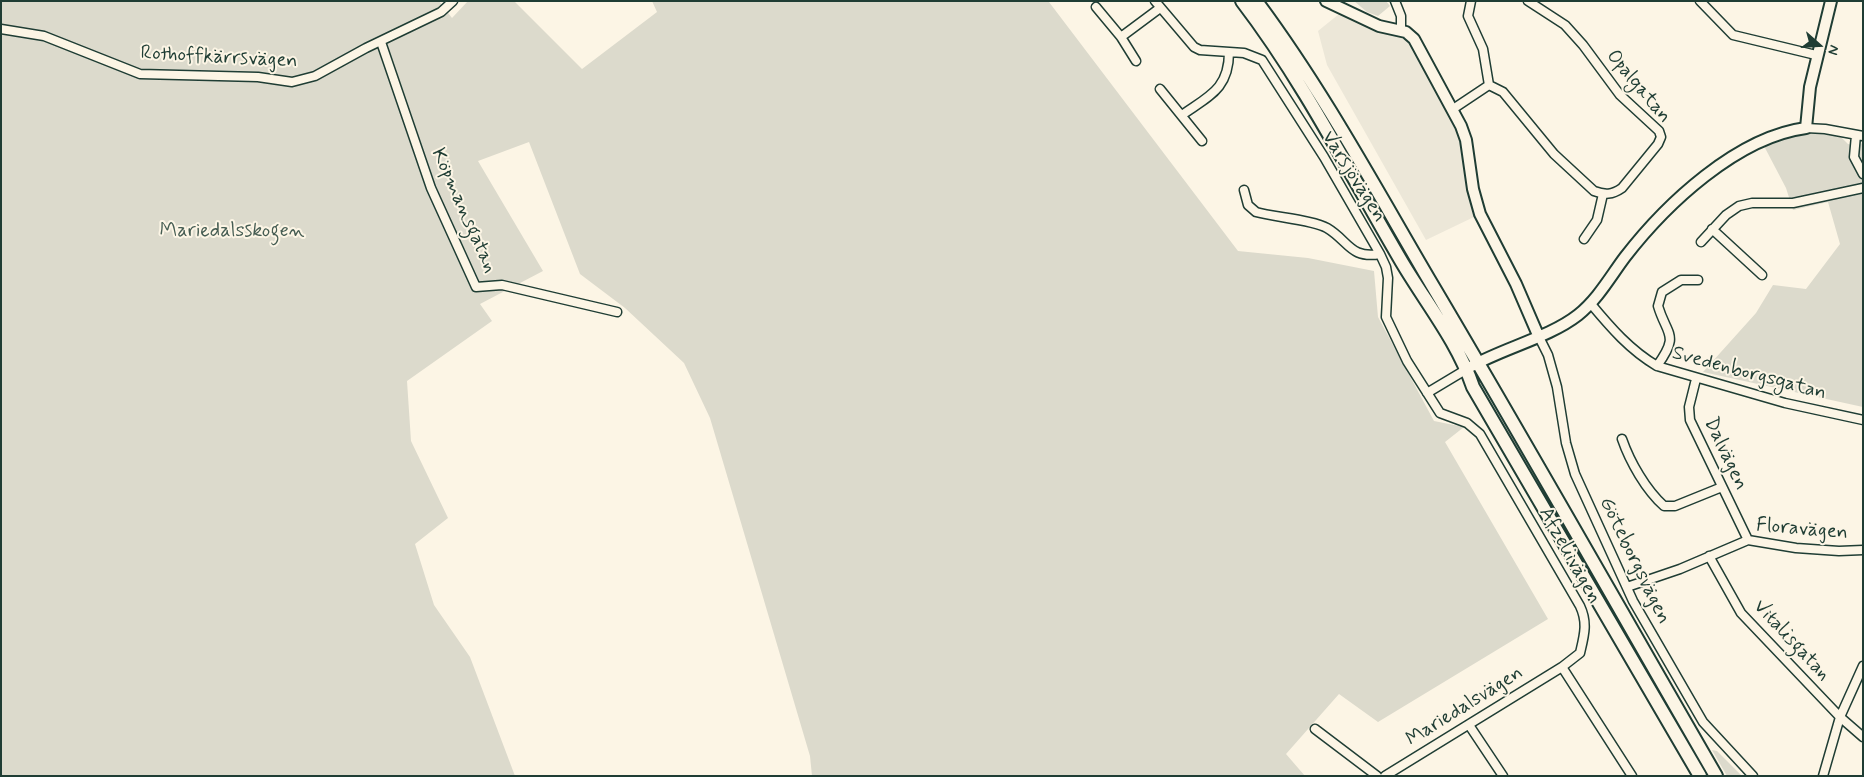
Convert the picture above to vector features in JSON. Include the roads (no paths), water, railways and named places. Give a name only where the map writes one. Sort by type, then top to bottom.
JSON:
[{"type":"highway","points":[[1242,1],[1274,45],[1314,107],[1401,261],[1430,305],[1467,369],[1473,387],[1700,776]]},
{"type":"highway","points":[[1256,1],[1285,40],[1322,97],[1479,362],[1716,776]]},
{"type":"street","name":"Rothoffkärrsvägen","points":[[1,29],[44,36],[140,74],[258,76],[292,82],[315,76],[442,12],[453,1]]},
{"type":"street","name":"Varsjövägen","points":[[1154,1],[1194,47],[1200,50],[1254,56],[1266,64],[1380,254],[1386,268],[1385,304],[1389,327],[1427,393]]},
{"type":"street","points":[[1326,1],[1379,26],[1401,29],[1414,39],[1452,109],[1466,140],[1473,189],[1480,214],[1516,284],[1538,335]]},
{"type":"street","points":[[1395,1],[1401,16],[1401,29]]},
{"type":"street","points":[[1471,1],[1468,16],[1483,49],[1489,85]]},
{"type":"street","name":"Opalgatan","points":[[1528,1],[1565,26],[1583,45],[1620,95],[1659,131],[1661,137],[1658,144],[1622,188],[1615,193],[1603,194]]},
{"type":"street","points":[[1700,1],[1733,36],[1816,55]]},
{"type":"street","points":[[1806,128],[1807,103],[1816,55],[1830,1]]},
{"type":"street","points":[[1096,7],[1121,37],[1136,61]]},
{"type":"street","points":[[1121,37],[1160,8]]},
{"type":"street","name":"Köpmansgatan","points":[[381,42],[432,188],[476,287],[502,285],[618,312]]},
{"type":"street","points":[[1182,115],[1222,86],[1227,71],[1229,52]]},
{"type":"street","points":[[1452,109],[1489,85]]},
{"type":"street","points":[[1489,85],[1503,92],[1554,154],[1594,191],[1603,194],[1597,220],[1584,238]]},
{"type":"street","points":[[1160,89],[1202,141]]},
{"type":"street","points":[[1427,393],[1479,362],[1576,316],[1591,304],[1640,239],[1682,196],[1734,155],[1752,144],[1787,131],[1806,128],[1859,135],[1854,157],[1863,174]]},
{"type":"street","points":[[1701,242],[1726,215],[1739,206],[1793,203],[1863,188]]},
{"type":"street","points":[[1244,190],[1248,205],[1256,212],[1322,226],[1356,252],[1364,255],[1380,254]]},
{"type":"street","points":[[1712,229],[1762,275]]},
{"type":"street","points":[[1657,366],[1671,340],[1670,330],[1658,306],[1662,292],[1680,280],[1698,280]]},
{"type":"street","name":"Svedenborgsgatan","points":[[1591,304],[1621,339],[1657,366],[1696,379],[1785,403],[1863,420]]},
{"type":"street","name":"Göteborgsvägen","points":[[1538,335],[1548,355],[1557,387],[1566,443],[1575,474],[1627,587],[1703,722],[1753,776]]},
{"type":"street","name":"Dalvägen","points":[[1696,379],[1689,407],[1690,420],[1748,540]]},
{"type":"street","name":"Afzeliivägen","points":[[1427,393],[1440,413],[1467,423],[1480,434],[1585,616],[1586,628],[1580,653],[1562,666]]},
{"type":"street","points":[[1622,439],[1636,468],[1656,499],[1664,506],[1675,506],[1722,487]]},
{"type":"street","name":"Floravägen","points":[[1627,587],[1680,569],[1748,540],[1796,548],[1839,552],[1863,550]]},
{"type":"street","name":"Vitalisgatan","points":[[1708,556],[1741,613],[1840,717],[1863,736]]},
{"type":"street","points":[[1562,666],[1632,776]]},
{"type":"street","name":"Mariedalsvägen","points":[[1385,776],[1562,666]]},
{"type":"street","points":[[1823,776],[1840,717],[1863,666]]},
{"type":"street","points":[[1469,725],[1503,776]]},
{"type":"street","points":[[1315,729],[1376,776]]},
{"type":"park label","name":"Mariedalsskogen","points":[[232,232]]}]
